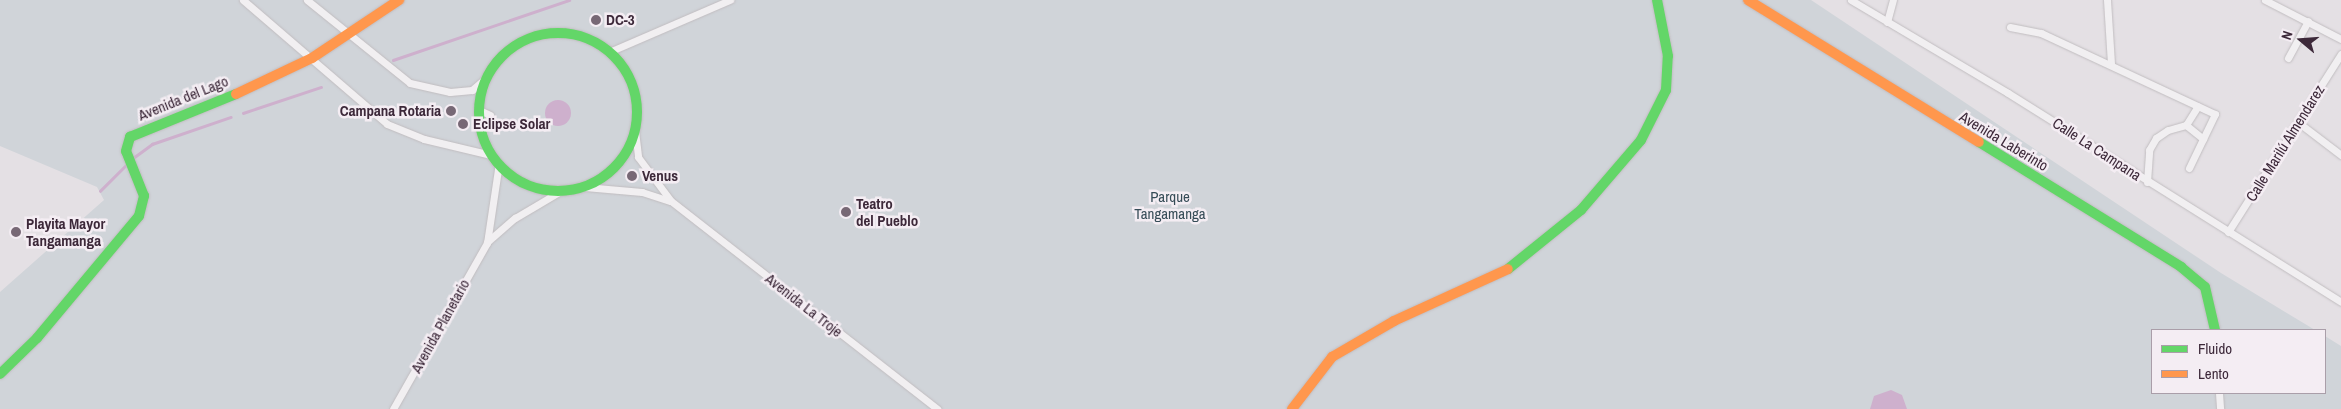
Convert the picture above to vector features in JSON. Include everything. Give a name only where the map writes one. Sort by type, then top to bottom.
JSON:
[{"type":"street","points":[[243,0],[387,124],[424,139],[491,155]]},
{"type":"street","points":[[307,0],[410,83],[450,92],[472,90],[486,78],[501,56],[522,41],[547,33],[573,33],[597,42],[609,52],[631,80],[637,105],[635,131],[625,155],[608,174],[585,187],[559,192],[533,188],[509,175],[491,155],[481,131],[479,110],[486,78]]},
{"type":"street","name":"Avenida del Lago","points":[[0,374],[37,338],[139,216],[144,196],[126,151],[130,137],[139,131],[219,102],[312,58],[346,33],[399,0]]},
{"type":"street","points":[[609,52],[730,0]]},
{"type":"street","points":[[1292,409],[1332,357],[1394,321],[1509,269],[1581,210],[1641,140],[1666,90],[1668,56],[1657,0]]},
{"type":"street","name":"Avenida Laberinto","points":[[1748,0],[2181,267],[2205,287],[2215,329]]},
{"type":"street","name":"Calle La Campana","points":[[1851,0],[2008,93],[2341,302]]},
{"type":"street","points":[[1887,22],[1892,0]]},
{"type":"street","points":[[2107,0],[2111,64]]},
{"type":"street","points":[[2265,0],[2341,39]]},
{"type":"street","points":[[2288,58],[2308,21]]},
{"type":"street","points":[[2010,27],[2041,33],[2215,114],[2189,168]]},
{"type":"street","name":"Calle Marilú Almendarez","points":[[2228,232],[2299,123],[2341,54]]},
{"type":"street","points":[[2147,182],[2149,150],[2156,138],[2168,130],[2186,125],[2198,106]]},
{"type":"street","points":[[479,110],[490,115]]},
{"type":"street","points":[[2299,123],[2341,155]]},
{"type":"street","points":[[2186,125],[2203,139]]},
{"type":"street","name":"Avenida La Troje","points":[[635,131],[638,157],[671,201],[937,409]]},
{"type":"street","name":"Avenida Planetario","points":[[487,242],[499,163]]},
{"type":"street","name":"Avenida La Troje","points":[[585,187],[642,192],[671,201]]},
{"type":"street","name":"Avenida Planetario","points":[[393,409],[487,242],[515,218],[559,192]]},
{"type":"street","points":[[2219,394],[2220,409]]},
{"type":"green space","name":"Parque Tangamanga","points":[[0,0],[1811,0],[2221,273],[2313,329],[2151,329],[2151,394],[2326,394],[2326,337],[2341,346],[2341,409],[0,409],[0,292],[104,200],[97,187],[0,146]]},
{"type":"shaded area","points":[[558,100],[568,103],[571,113],[568,123],[558,126],[548,123],[545,113],[548,103]]},
{"type":"shaded area","points":[[1891,390],[1902,395],[1907,409],[1870,409],[1874,396]]},
{"type":"waterway","points":[[393,60],[569,0]]},
{"type":"waterway","points":[[243,113],[321,87]]},
{"type":"waterway","points":[[133,158],[152,144],[231,117]]},
{"type":"waterway","points":[[100,191],[127,164]]},
{"type":"traffic: fast","points":[[1508,269],[1581,210],[1641,140],[1666,90],[1668,56],[1657,0]]},
{"type":"traffic: fast","points":[[550,33],[566,33],[581,36],[595,42],[614,56],[624,68],[634,89],[637,112],[634,135],[624,156],[614,168],[602,178],[581,188],[566,191],[550,191],[535,188],[514,178],[492,156],[482,135],[479,120],[479,104],[482,89],[492,68],[514,46],[535,36],[550,33]]},
{"type":"traffic: fast","points":[[0,374],[37,338],[139,216],[144,196],[126,151],[130,137],[236,94]]},
{"type":"traffic: fast","points":[[1979,142],[2181,267],[2205,287],[2215,329]]},
{"type":"traffic: slow","points":[[236,94],[312,58],[399,0]]},
{"type":"traffic: slow","points":[[1748,0],[1979,142]]},
{"type":"traffic: slow","points":[[1292,409],[1332,357],[1394,321],[1508,269]]},
{"type":"place","name":"DC-3","points":[[596,20]]},
{"type":"place","name":"Campana Rotaria","points":[[451,111]]},
{"type":"place","name":"Eclipse Solar","points":[[463,124]]},
{"type":"place","name":"Venus","points":[[632,176]]},
{"type":"place","name":"Teatro del Pueblo","points":[[846,212]]},
{"type":"place","name":"Playita Mayor Tangamanga","points":[[16,232]]}]
